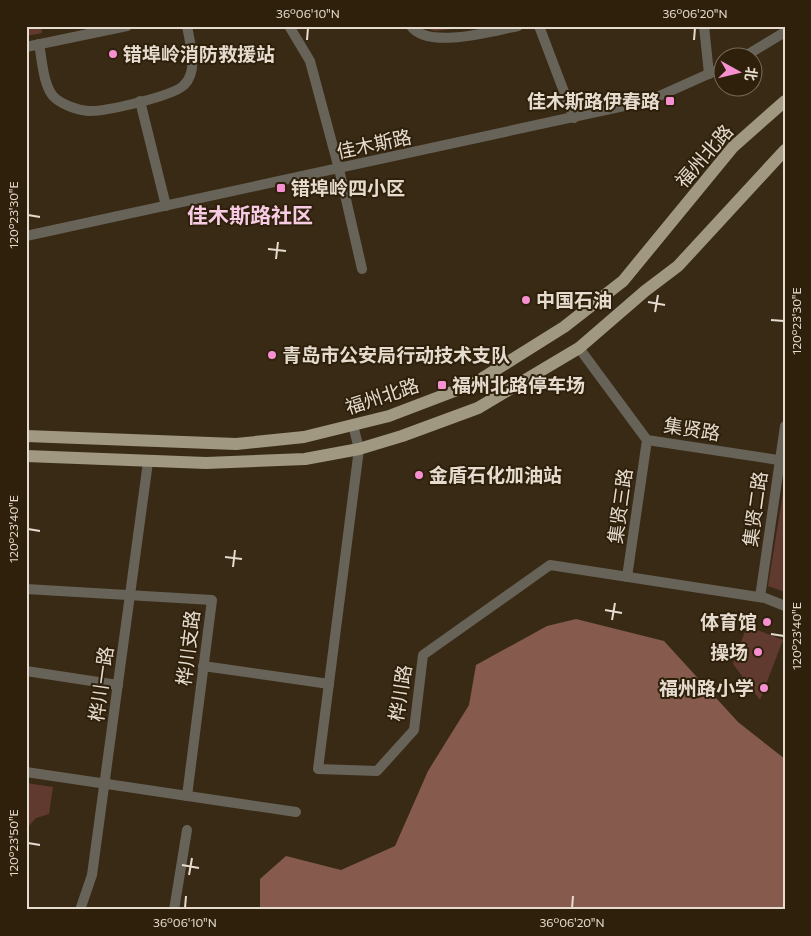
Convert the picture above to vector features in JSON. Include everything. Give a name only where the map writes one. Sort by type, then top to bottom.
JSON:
[{"type":"main road","name":"福州北路","points":[[26,436],[236,444],[304,437],[389,416],[473,384],[564,327],[623,281],[733,147],[785,101]]},
{"type":"main road","points":[[26,456],[148,462],[239,463],[305,459],[359,448],[402,436],[478,408],[579,348],[645,291],[678,266],[785,150]]},
{"type":"street","points":[[26,47],[124,26]]},
{"type":"street","points":[[39,44],[48,86],[53,96],[64,104],[89,111],[170,94],[184,85],[192,72],[192,52],[187,26]]},
{"type":"street","points":[[289,26],[310,61],[339,169],[362,269]]},
{"type":"street","points":[[411,26],[429,38],[450,38],[518,26]]},
{"type":"street","points":[[539,26],[574,118]]},
{"type":"street","points":[[704,26],[709,74]]},
{"type":"street","points":[[759,48],[785,32]]},
{"type":"street","name":"佳木斯路","points":[[26,236],[574,118],[657,97],[714,72]]},
{"type":"street","points":[[140,101],[166,206]]},
{"type":"street","name":"集贤路","points":[[579,348],[646,440],[782,461]]},
{"type":"street","name":"桦川路","points":[[353,425],[359,448],[318,769],[377,771],[414,730],[423,655],[550,565],[760,597],[785,606]]},
{"type":"street","name":"集贤二路","points":[[760,597],[782,461],[785,426]]},
{"type":"street","name":"集贤三路","points":[[628,577],[646,440]]},
{"type":"street","name":"桦川一路","points":[[80,910],[92,875],[148,462]]},
{"type":"street","name":"桦川支路","points":[[26,588],[212,600],[187,796]]},
{"type":"street","points":[[203,666],[329,684]]},
{"type":"street","points":[[26,671],[118,685]]},
{"type":"street","points":[[26,772],[296,812]]},
{"type":"street","points":[[174,910],[187,830]]},
{"type":"shaded area","points":[[26,26],[41,26],[42,33],[26,36]]},
{"type":"shaded area","points":[[420,26],[478,26],[435,31]]},
{"type":"shaded area","points":[[785,481],[785,592],[768,586]]},
{"type":"shaded area","points":[[576,619],[664,641],[738,722],[785,759],[785,910],[260,910],[260,879],[286,856],[341,870],[395,846],[428,771],[469,705],[476,665],[547,626]]},
{"type":"shaded area","name":"操场","points":[[747,626],[783,640],[760,700],[733,664]]},
{"type":"shaded area","points":[[26,783],[53,787],[49,814],[36,818],[26,829]]},
{"type":"place","name":"错埠岭消防救援站","points":[[113,54]]},
{"type":"place","name":"佳木斯路伊春路","points":[[670,101]]},
{"type":"place","name":"错埠岭四小区","points":[[281,188]]},
{"type":"place","name":"中国石油","points":[[526,300]]},
{"type":"place","name":"青岛市公安局行动技术支队","points":[[272,355]]},
{"type":"place","name":"福州北路停车场","points":[[442,385]]},
{"type":"place","name":"金盾石化加油站","points":[[419,475]]},
{"type":"place","name":"体育馆","points":[[767,622]]},
{"type":"place","name":"操场","points":[[758,652]]},
{"type":"place","name":"福州路小学","points":[[764,688]]},
{"type":"district","name":"佳木斯路社区","points":[[250,216]]}]
